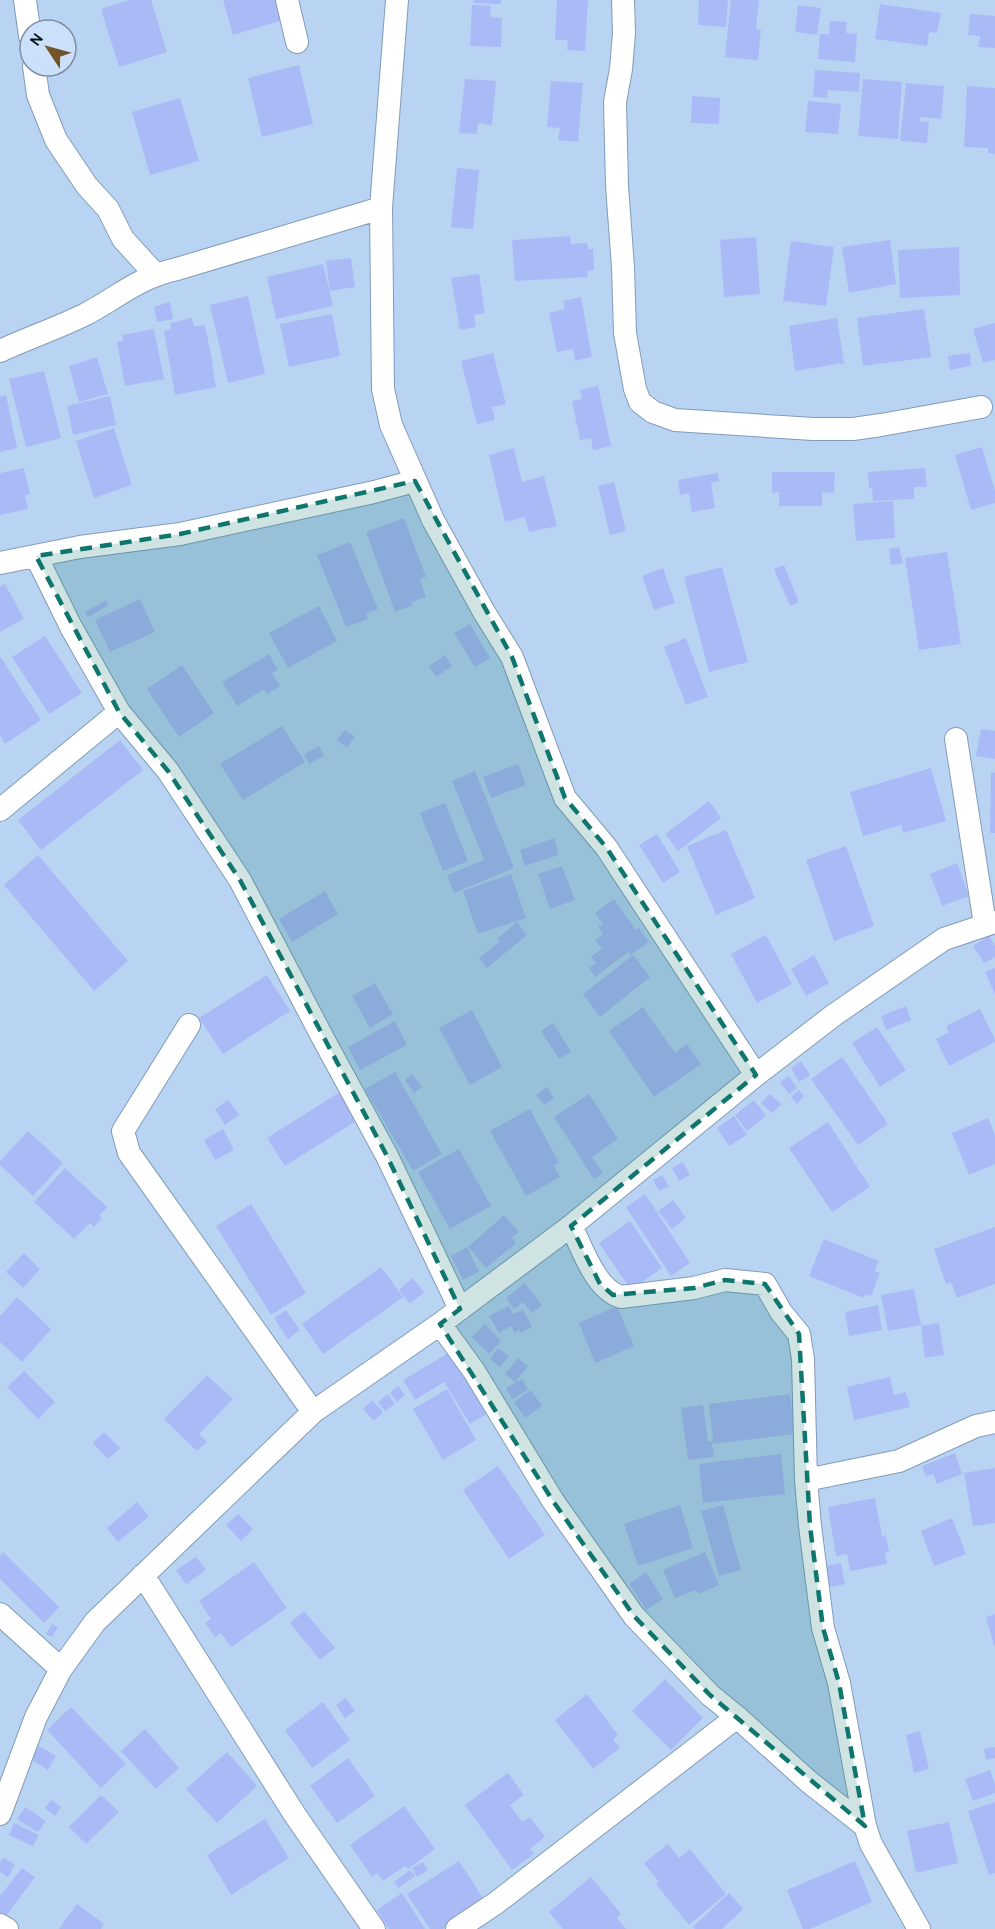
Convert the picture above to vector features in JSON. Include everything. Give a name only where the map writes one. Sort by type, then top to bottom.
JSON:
[{"type":"street","points":[[25,0],[28,18]]},
{"type":"street","points":[[287,0],[297,42]]},
{"type":"street","points":[[397,0],[381,208],[383,389],[391,424],[433,520],[478,603],[512,657],[565,798],[606,847],[756,1075]]},
{"type":"street","points":[[622,0],[624,33],[615,102],[616,186],[623,267],[625,333],[635,388],[640,402],[653,412],[675,420],[813,429],[881,426],[981,407]]},
{"type":"street","points":[[36,78],[38,95],[56,140],[87,186],[108,209],[123,239],[155,274]]},
{"type":"street","points":[[0,351],[86,314],[134,284],[155,274],[381,208]]},
{"type":"street","points":[[0,563],[80,547],[180,534],[415,481]]},
{"type":"street","points":[[36,556],[119,712],[168,771],[240,880],[387,1156],[460,1309]]},
{"type":"street","points":[[0,810],[119,712]]},
{"type":"street","points":[[0,1814],[36,1717],[61,1669],[95,1623],[313,1412],[440,1324],[572,1226],[756,1075],[834,1015],[944,939],[990,923],[956,739]]},
{"type":"street","points":[[189,1025],[123,1131],[129,1153],[313,1412]]},
{"type":"street","points":[[572,1226],[600,1284],[613,1295],[621,1297],[694,1288],[725,1280],[765,1284],[781,1312],[799,1334],[803,1359],[806,1480],[823,1628],[843,1702],[865,1826],[871,1844],[919,1929]]},
{"type":"street","points":[[440,1324],[474,1371],[553,1501],[634,1616],[710,1695],[808,1781],[865,1826]]},
{"type":"street","points":[[806,1480],[899,1461],[976,1426],[995,1422]]},
{"type":"street","points":[[143,1575],[192,1649],[219,1696],[295,1815],[374,1929]]},
{"type":"street","points":[[0,1614],[61,1669]]},
{"type":"street","points":[[457,1929],[496,1903],[737,1717]]},
{"type":"street","points":[[0,1925],[7,1929]]},
{"type":"highlighted area","points":[[415,481],[512,657],[565,798],[606,847],[756,1075],[571,1226],[600,1284],[613,1295],[694,1288],[725,1280],[765,1284],[799,1334],[810,1526],[823,1628],[839,1683],[865,1826],[710,1695],[634,1616],[553,1501],[440,1324],[460,1309],[387,1156],[240,880],[168,771],[119,712],[36,556],[180,534]]},
{"type":"building","points":[[129,0],[151,0],[167,52],[119,67],[101,9]]},
{"type":"building","points":[[223,0],[278,0],[283,20],[233,35]]},
{"type":"building","points":[[474,0],[501,0],[501,4],[474,3]]},
{"type":"building","points":[[557,0],[588,0],[585,51],[567,50],[568,40],[555,40]]},
{"type":"building","points":[[699,0],[728,0],[726,27],[698,25]]},
{"type":"building","points":[[731,0],[759,0],[756,29],[761,30],[758,60],[725,57]]},
{"type":"building","points":[[880,4],[941,13],[937,33],[929,32],[927,46],[875,39]]},
{"type":"building","points":[[472,5],[491,6],[490,17],[502,18],[501,47],[470,46]]},
{"type":"building","points":[[798,5],[821,8],[817,35],[795,32]]},
{"type":"building","points":[[970,14],[995,16],[995,48],[978,47],[980,36],[968,35]]},
{"type":"building","points":[[830,21],[847,22],[846,33],[857,34],[855,62],[818,59],[820,34],[829,34]]},
{"type":"building","points":[[299,65],[313,124],[262,137],[248,78]]},
{"type":"building","points":[[815,70],[860,73],[859,92],[828,90],[827,98],[813,97]]},
{"type":"building","points":[[465,79],[496,81],[492,125],[478,123],[477,134],[459,133]]},
{"type":"building","points":[[863,79],[902,82],[898,139],[858,136]]},
{"type":"building","points":[[551,81],[583,83],[578,142],[558,140],[560,128],[547,127]]},
{"type":"building","points":[[906,83],[944,86],[941,119],[920,117],[920,121],[929,122],[927,143],[900,141]]},
{"type":"building","points":[[967,86],[995,88],[995,154],[988,153],[988,148],[964,147]]},
{"type":"building","points":[[692,96],[720,98],[719,124],[691,123]]},
{"type":"building","points":[[180,98],[199,161],[150,175],[132,112]]},
{"type":"building","points":[[808,101],[841,104],[838,134],[805,132]]},
{"type":"building","points":[[457,168],[479,170],[473,229],[451,227]]},
{"type":"building","points":[[570,236],[571,244],[587,243],[588,249],[593,249],[594,270],[587,271],[588,277],[515,281],[512,240]]},
{"type":"building","points":[[756,237],[760,294],[724,297],[720,240]]},
{"type":"building","points":[[890,240],[896,284],[849,293],[842,247]]},
{"type":"building","points":[[791,241],[834,247],[826,306],[783,301]]},
{"type":"building","points":[[959,247],[960,295],[900,298],[898,250]]},
{"type":"building","points":[[351,258],[355,287],[330,291],[326,261]]},
{"type":"building","points":[[323,264],[333,306],[276,319],[267,277]]},
{"type":"building","points":[[479,274],[485,313],[474,315],[476,327],[460,330],[451,278]]},
{"type":"building","points":[[248,296],[265,374],[228,383],[210,305]]},
{"type":"building","points":[[581,297],[592,357],[575,361],[573,349],[557,352],[549,313],[565,309],[563,301]]},
{"type":"building","points":[[170,302],[173,319],[157,322],[154,307]]},
{"type":"building","points":[[924,309],[931,357],[863,366],[857,318]]},
{"type":"building","points":[[332,314],[340,356],[289,367],[280,324]]},
{"type":"building","points":[[192,318],[194,326],[205,325],[216,387],[175,395],[164,331],[171,329],[170,323]]},
{"type":"building","points":[[837,318],[844,363],[795,371],[789,326]]},
{"type":"building","points":[[995,323],[995,360],[983,363],[973,329]]},
{"type":"building","points":[[154,329],[164,379],[125,386],[117,342],[123,341],[122,335]]},
{"type":"building","points":[[493,353],[506,404],[492,407],[495,420],[477,424],[461,361]]},
{"type":"building","points":[[970,353],[971,366],[950,370],[948,356]]},
{"type":"building","points":[[97,357],[108,394],[79,402],[69,366]]},
{"type":"building","points":[[44,371],[61,438],[26,447],[9,379]]},
{"type":"building","points":[[598,386],[611,446],[593,450],[591,438],[580,440],[572,401],[582,399],[580,390]]},
{"type":"building","points":[[6,395],[17,448],[0,452],[0,396]]},
{"type":"building","points":[[110,396],[116,425],[73,435],[67,406]]},
{"type":"building","points":[[114,428],[132,485],[94,498],[76,441]]},
{"type":"building","points":[[982,447],[995,491],[995,503],[971,510],[955,455]]},
{"type":"building","points":[[514,448],[522,482],[544,476],[557,526],[529,532],[525,517],[505,522],[489,455]]},
{"type":"building","points":[[24,468],[30,494],[25,495],[28,509],[0,515],[0,473]]},
{"type":"building","points":[[925,468],[927,487],[914,487],[914,499],[873,501],[872,488],[869,489],[868,472]]},
{"type":"building","points":[[772,472],[835,472],[834,493],[822,492],[822,506],[779,506],[779,492],[772,493]]},
{"type":"building","points":[[718,473],[719,481],[711,483],[715,508],[692,512],[689,493],[680,495],[678,480]]},
{"type":"building","points":[[614,482],[626,531],[610,535],[598,486]]},
{"type":"building","points":[[893,501],[895,538],[856,541],[853,504]]},
{"type":"building","points":[[404,518],[426,577],[420,579],[426,597],[395,612],[366,532]]},
{"type":"building","points":[[350,542],[378,609],[366,614],[368,619],[346,627],[317,555]]},
{"type":"building","points":[[899,547],[903,563],[891,565],[889,549]]},
{"type":"building","points":[[947,552],[961,644],[919,650],[905,558]]},
{"type":"building","points":[[784,565],[799,602],[790,606],[774,569]]},
{"type":"building","points":[[722,567],[748,662],[709,672],[684,577]]},
{"type":"building","points":[[663,568],[675,603],[654,610],[642,576]]},
{"type":"building","points":[[5,584],[24,619],[0,632],[0,587]]},
{"type":"building","points":[[140,599],[155,632],[110,652],[95,620]]},
{"type":"building","points":[[106,600],[109,605],[88,617],[85,612]]},
{"type":"building","points":[[319,606],[337,641],[288,668],[269,633]]},
{"type":"building","points":[[470,624],[490,658],[475,667],[454,633]]},
{"type":"building","points":[[45,636],[82,693],[49,714],[12,657]]},
{"type":"building","points":[[686,638],[708,697],[686,705],[664,647]]},
{"type":"building","points":[[269,654],[278,670],[272,673],[280,686],[267,694],[264,689],[237,706],[222,682]]},
{"type":"building","points":[[445,655],[452,666],[436,677],[429,666]]},
{"type":"building","points":[[0,656],[41,720],[5,744],[0,735]]},
{"type":"building","points":[[182,665],[214,713],[179,737],[147,689]]},
{"type":"building","points":[[282,726],[305,762],[243,800],[220,764]]},
{"type":"building","points":[[981,729],[995,731],[995,759],[976,756]]},
{"type":"building","points":[[345,730],[355,737],[347,748],[337,740]]},
{"type":"building","points":[[120,740],[143,770],[41,850],[18,820]]},
{"type":"building","points":[[319,746],[324,756],[309,764],[304,754]]},
{"type":"building","points":[[518,764],[526,785],[491,798],[483,777]]},
{"type":"building","points":[[931,768],[946,821],[903,833],[901,825],[863,836],[850,792]]},
{"type":"building","points":[[475,771],[514,868],[454,893],[447,875],[484,860],[452,781]]},
{"type":"building","points":[[991,772],[995,773],[995,833],[990,833]]},
{"type":"building","points":[[709,801],[721,818],[678,851],[665,834]]},
{"type":"building","points":[[445,803],[468,861],[443,871],[420,813]]},
{"type":"building","points":[[726,830],[755,898],[716,915],[687,846]]},
{"type":"building","points":[[657,834],[680,872],[663,883],[639,845]]},
{"type":"building","points":[[554,838],[559,855],[525,866],[520,850]]},
{"type":"building","points":[[846,846],[874,926],[834,941],[806,860]]},
{"type":"building","points":[[38,855],[128,961],[94,991],[4,885]]},
{"type":"building","points":[[957,863],[969,896],[942,906],[930,874]]},
{"type":"building","points":[[562,866],[575,900],[550,909],[538,874]]},
{"type":"building","points":[[511,874],[526,918],[478,934],[463,891]]},
{"type":"building","points":[[325,891],[338,914],[292,942],[279,919]]},
{"type":"building","points":[[614,899],[636,930],[639,928],[649,942],[630,955],[628,952],[595,977],[589,968],[596,963],[591,957],[602,949],[595,940],[603,934],[598,927],[603,924],[595,913]]},
{"type":"building","points":[[517,922],[527,935],[487,968],[479,958],[500,941],[498,938]]},
{"type":"building","points":[[766,935],[792,984],[757,1003],[731,954]]},
{"type":"building","points":[[989,936],[995,946],[995,957],[984,963],[973,946]]},
{"type":"building","points":[[633,955],[650,977],[600,1017],[583,994]]},
{"type":"building","points":[[814,955],[829,983],[806,996],[791,969]]},
{"type":"building","points":[[995,968],[995,994],[985,972]]},
{"type":"building","points":[[267,975],[290,1011],[223,1054],[199,1018]]},
{"type":"building","points":[[375,983],[393,1014],[370,1028],[352,996]]},
{"type":"building","points":[[906,1006],[911,1020],[886,1030],[881,1016]]},
{"type":"building","points":[[643,1007],[675,1053],[687,1044],[701,1064],[654,1097],[609,1031]]},
{"type":"building","points":[[980,1009],[995,1042],[949,1066],[936,1039],[949,1032],[946,1026]]},
{"type":"building","points":[[472,1010],[502,1067],[470,1085],[439,1028]]},
{"type":"building","points":[[395,1021],[407,1045],[360,1070],[348,1047]]},
{"type":"building","points":[[553,1023],[571,1052],[559,1059],[541,1031]]},
{"type":"building","points":[[877,1027],[906,1070],[880,1087],[852,1043]]},
{"type":"building","points":[[842,1057],[888,1124],[858,1145],[811,1079]]},
{"type":"building","points":[[801,1061],[810,1075],[799,1082],[791,1068]]},
{"type":"building","points":[[395,1072],[442,1154],[413,1171],[365,1089]]},
{"type":"building","points":[[412,1074],[422,1087],[414,1093],[405,1080]]},
{"type":"building","points":[[789,1076],[797,1088],[789,1094],[780,1082]]},
{"type":"building","points":[[547,1087],[554,1098],[544,1105],[536,1095]]},
{"type":"building","points":[[343,1090],[361,1118],[285,1166],[267,1138]]},
{"type":"building","points":[[799,1090],[804,1096],[797,1104],[791,1097]]},
{"type":"building","points":[[589,1094],[618,1139],[592,1157],[603,1173],[594,1179],[554,1117]]},
{"type":"building","points":[[770,1094],[781,1104],[772,1113],[761,1103]]},
{"type":"building","points":[[228,1100],[239,1115],[225,1125],[215,1109]]},
{"type":"building","points":[[754,1100],[766,1116],[747,1131],[735,1115]]},
{"type":"building","points":[[530,1109],[559,1163],[554,1166],[560,1177],[526,1196],[490,1131]]},
{"type":"building","points":[[734,1116],[747,1135],[729,1146],[717,1128]]},
{"type":"building","points":[[988,1118],[995,1135],[995,1164],[969,1175],[952,1133]]},
{"type":"building","points":[[828,1122],[870,1187],[832,1212],[789,1148]]},
{"type":"building","points":[[223,1129],[234,1150],[215,1160],[204,1140]]},
{"type":"building","points":[[28,1131],[63,1163],[33,1196],[0,1165],[0,1161]]},
{"type":"building","points":[[459,1149],[491,1206],[450,1229],[418,1172]]},
{"type":"building","points":[[683,1162],[690,1175],[679,1181],[672,1168]]},
{"type":"building","points":[[65,1168],[107,1207],[99,1216],[102,1218],[94,1227],[90,1223],[74,1239],[34,1202]]},
{"type":"building","points":[[662,1175],[669,1186],[659,1191],[653,1180]]},
{"type":"building","points":[[645,1194],[690,1263],[671,1276],[626,1207]]},
{"type":"building","points":[[673,1200],[686,1218],[672,1229],[658,1211]]},
{"type":"building","points":[[251,1204],[306,1293],[271,1315],[216,1226]]},
{"type":"building","points":[[504,1215],[519,1232],[512,1238],[516,1243],[486,1268],[468,1247]]},
{"type":"building","points":[[630,1221],[662,1268],[631,1290],[599,1243]]},
{"type":"building","points":[[995,1227],[995,1284],[957,1298],[951,1282],[946,1284],[934,1249]]},
{"type":"building","points":[[824,1239],[879,1261],[874,1271],[880,1273],[871,1296],[865,1294],[864,1298],[809,1276]]},
{"type":"building","points":[[467,1247],[479,1272],[463,1280],[451,1256]]},
{"type":"building","points":[[24,1253],[40,1269],[23,1288],[6,1272]]},
{"type":"building","points":[[381,1267],[403,1297],[323,1354],[302,1324]]},
{"type":"building","points":[[412,1278],[424,1292],[410,1304],[399,1290]]},
{"type":"building","points":[[525,1283],[542,1305],[532,1313],[523,1302],[514,1309],[506,1298]]},
{"type":"building","points":[[914,1289],[921,1325],[888,1331],[881,1295]]},
{"type":"building","points":[[17,1297],[51,1329],[22,1362],[0,1342],[0,1316]]},
{"type":"building","points":[[878,1305],[882,1330],[849,1336],[845,1312]]},
{"type":"building","points":[[509,1306],[513,1314],[523,1310],[532,1327],[515,1333],[511,1326],[499,1333],[489,1316]]},
{"type":"building","points":[[617,1306],[634,1346],[595,1363],[579,1323]]},
{"type":"building","points":[[286,1310],[300,1330],[288,1339],[274,1318]]},
{"type":"building","points":[[939,1323],[944,1355],[925,1358],[921,1326]]},
{"type":"building","points":[[485,1324],[501,1341],[489,1354],[472,1337]]},
{"type":"building","points":[[498,1348],[509,1356],[500,1367],[490,1359]]},
{"type":"building","points":[[450,1352],[487,1414],[470,1424],[444,1382],[415,1400],[403,1380]]},
{"type":"building","points":[[518,1358],[528,1366],[515,1382],[505,1374]]},
{"type":"building","points":[[24,1371],[55,1402],[38,1419],[7,1387]]},
{"type":"building","points":[[207,1375],[233,1399],[199,1434],[207,1442],[197,1451],[164,1419]]},
{"type":"building","points":[[890,1377],[894,1395],[906,1392],[910,1407],[854,1420],[847,1387]]},
{"type":"building","points":[[522,1379],[528,1390],[512,1399],[506,1388]]},
{"type":"building","points":[[398,1386],[405,1395],[397,1402],[390,1393]]},
{"type":"building","points":[[447,1389],[476,1440],[443,1460],[413,1409]]},
{"type":"building","points":[[531,1390],[542,1406],[525,1418],[514,1402]]},
{"type":"building","points":[[388,1394],[395,1404],[385,1411],[378,1402]]},
{"type":"building","points":[[790,1394],[795,1434],[712,1444],[714,1457],[688,1460],[681,1408],[703,1405],[708,1441],[713,1441],[709,1404]]},
{"type":"building","points":[[372,1400],[383,1412],[374,1421],[363,1409]]},
{"type":"building","points":[[104,1432],[120,1448],[108,1459],[93,1443]]},
{"type":"building","points":[[955,1453],[962,1474],[937,1484],[933,1474],[926,1477],[922,1466]]},
{"type":"building","points":[[781,1454],[785,1494],[703,1503],[699,1464]]},
{"type":"building","points":[[498,1466],[545,1535],[509,1559],[463,1490]]},
{"type":"building","points":[[995,1468],[995,1523],[973,1526],[964,1473]]},
{"type":"building","points":[[875,1498],[882,1536],[886,1535],[889,1552],[885,1553],[887,1564],[850,1571],[847,1554],[836,1556],[828,1507]]},
{"type":"building","points":[[137,1502],[149,1516],[118,1542],[107,1528]]},
{"type":"building","points":[[680,1505],[693,1548],[638,1566],[624,1524]]},
{"type":"building","points":[[723,1505],[741,1570],[719,1576],[701,1511]]},
{"type":"building","points":[[238,1514],[253,1529],[241,1541],[226,1525]]},
{"type":"building","points":[[952,1518],[966,1554],[934,1566],[921,1531]]},
{"type":"building","points":[[3,1552],[59,1607],[44,1623],[0,1579],[0,1556]]},
{"type":"building","points":[[705,1552],[719,1585],[698,1594],[696,1590],[675,1598],[663,1570]]},
{"type":"building","points":[[196,1557],[206,1570],[186,1584],[176,1570]]},
{"type":"building","points":[[254,1562],[287,1608],[231,1647],[221,1633],[215,1637],[205,1623],[211,1619],[199,1601]]},
{"type":"building","points":[[841,1563],[845,1584],[830,1587],[825,1566]]},
{"type":"building","points":[[646,1572],[663,1599],[646,1610],[629,1584]]},
{"type":"building","points":[[304,1611],[335,1648],[320,1660],[290,1623]]},
{"type":"building","points":[[995,1614],[995,1645],[994,1645],[986,1617]]},
{"type":"building","points":[[52,1624],[58,1627],[52,1637],[46,1634]]},
{"type":"building","points":[[665,1679],[703,1718],[671,1750],[632,1711]]},
{"type":"building","points":[[587,1694],[618,1735],[613,1739],[620,1748],[593,1769],[555,1720]]},
{"type":"building","points":[[346,1698],[355,1711],[345,1718],[336,1705]]},
{"type":"building","points":[[323,1702],[350,1740],[312,1768],[285,1730]]},
{"type":"building","points":[[71,1707],[126,1764],[101,1788],[47,1730]]},
{"type":"building","points":[[145,1729],[179,1768],[156,1789],[121,1751]]},
{"type":"building","points":[[920,1731],[929,1769],[914,1773],[906,1735]]},
{"type":"building","points":[[39,1746],[56,1756],[48,1770],[31,1759]]},
{"type":"building","points":[[995,1747],[995,1758],[986,1760],[984,1749]]},
{"type":"building","points":[[227,1752],[257,1786],[217,1823],[186,1789]]},
{"type":"building","points":[[348,1758],[375,1796],[337,1823],[310,1786]]},
{"type":"building","points":[[990,1770],[995,1784],[995,1793],[973,1801],[965,1779]]},
{"type":"building","points":[[508,1773],[524,1795],[510,1805],[522,1822],[530,1817],[545,1837],[530,1849],[534,1854],[512,1870],[465,1805]]},
{"type":"building","points":[[101,1795],[119,1812],[86,1844],[69,1827]]},
{"type":"building","points":[[51,1800],[61,1807],[55,1816],[45,1808]]},
{"type":"building","points":[[995,1802],[995,1873],[989,1875],[968,1811]]},
{"type":"building","points":[[404,1806],[435,1849],[408,1869],[405,1866],[383,1881],[377,1873],[372,1877],[350,1845]]},
{"type":"building","points":[[25,1807],[46,1821],[38,1832],[17,1819]]},
{"type":"building","points":[[265,1819],[289,1858],[231,1895],[207,1855]]},
{"type":"building","points":[[949,1822],[958,1863],[916,1873],[907,1831]]},
{"type":"building","points":[[14,1823],[39,1835],[33,1846],[9,1835]]},
{"type":"building","points":[[668,1844],[679,1858],[690,1849],[726,1894],[689,1925],[656,1884],[659,1882],[644,1863]]},
{"type":"building","points":[[3,1858],[15,1864],[8,1877],[0,1872],[0,1863]]},
{"type":"building","points":[[459,1861],[483,1898],[471,1905],[474,1909],[443,1929],[430,1929],[407,1894]]},
{"type":"building","points":[[855,1861],[872,1902],[810,1929],[803,1929],[787,1890]]},
{"type":"building","points":[[423,1862],[428,1870],[417,1877],[412,1868]]},
{"type":"building","points":[[22,1868],[35,1877],[3,1920],[0,1917],[0,1896]]},
{"type":"building","points":[[410,1870],[415,1876],[399,1888],[394,1882]]},
{"type":"building","points":[[591,1877],[621,1914],[617,1918],[626,1929],[563,1929],[549,1912]]},
{"type":"building","points":[[402,1893],[425,1929],[389,1929],[377,1910]]},
{"type":"building","points":[[729,1893],[743,1909],[722,1929],[695,1929],[693,1927]]},
{"type":"building","points":[[77,1904],[104,1924],[101,1929],[59,1929]]}]
